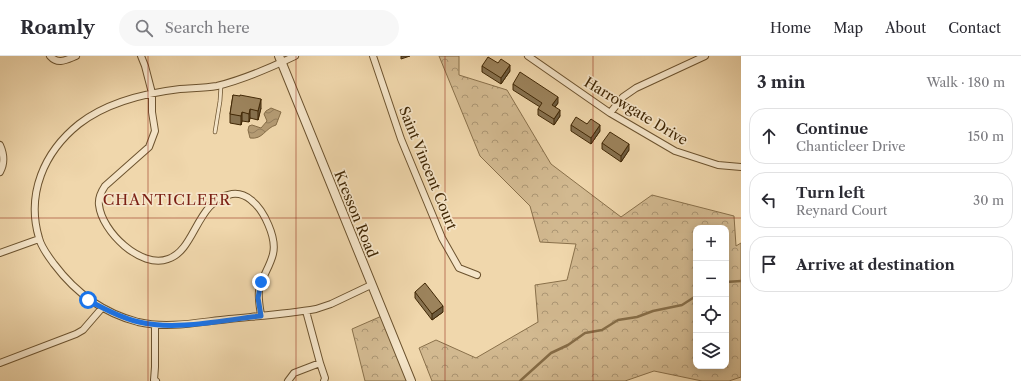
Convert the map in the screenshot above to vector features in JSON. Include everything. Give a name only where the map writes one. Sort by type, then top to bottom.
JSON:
[{"type":"street","points":[[50,56],[54,60],[60,62],[76,56]]},
{"type":"street","points":[[141,56],[146,66],[152,93],[152,112],[155,131],[149,147],[105,186],[100,194],[98,204],[101,215],[114,235],[127,248],[138,256],[148,260],[162,261],[170,259],[179,252],[202,216],[218,199],[236,193],[251,200],[260,209],[273,240],[273,254],[261,282],[259,291],[261,316]]},
{"type":"street","points":[[295,56],[280,59],[260,73],[240,80],[152,93],[129,99],[98,113],[78,125],[60,143],[45,165],[37,187],[34,208],[39,239],[49,257],[59,270],[88,300],[102,308],[138,322],[155,325],[179,326],[306,311],[331,304],[371,285]]},
{"type":"street","name":"Saint Vincent Court","points":[[373,56],[401,139],[442,238],[459,268],[477,275]]},
{"type":"street","name":"Harrowgate Drive","points":[[528,56],[610,112],[674,151],[718,165],[741,167]]},
{"type":"street","points":[[610,112],[623,97],[636,88],[705,56]]},
{"type":"street","name":"Kresson Road","points":[[280,59],[411,381]]},
{"type":"street","points":[[0,145],[4,157],[4,163],[0,172]]},
{"type":"street","points":[[0,253],[39,239]]},
{"type":"street","points":[[0,362],[76,334],[83,330],[102,308]]},
{"type":"street","points":[[306,311],[325,378],[324,381]]},
{"type":"street","points":[[154,381],[155,325]]},
{"type":"street","points":[[288,381],[294,373],[320,363]]},
{"type":"lane","points":[[214,132],[220,101],[221,84]]},
{"type":"green space","points":[[439,56],[459,56],[459,75],[507,90],[551,164],[621,217],[652,195],[734,216],[736,246],[741,243],[741,377],[729,381],[702,381],[654,371],[625,381],[432,381],[419,348],[436,340],[476,358],[538,322],[535,285],[567,280],[576,244],[540,242],[530,206],[480,156]]},
{"type":"green space","points":[[384,315],[411,381],[365,381],[352,329]]},
{"type":"water","points":[[271,108],[281,112],[276,125],[261,136],[250,138],[248,130],[249,126],[252,125],[261,128],[267,121],[264,114]]},
{"type":"building","points":[[488,57],[498,63],[501,59],[510,65],[501,78],[482,66]]},
{"type":"building","points":[[520,72],[558,97],[552,105],[560,110],[554,119],[538,109],[542,103],[513,84]]},
{"type":"building","points":[[233,95],[261,99],[258,111],[250,109],[249,114],[242,112],[241,116],[230,114]]},
{"type":"building","points":[[576,117],[587,124],[591,119],[600,125],[591,138],[571,125]]},
{"type":"building","points":[[610,132],[629,144],[621,156],[602,143]]},
{"type":"building","points":[[425,283],[443,306],[432,314],[415,292]]},
{"type":"waterway","points":[[729,282],[741,281]]},
{"type":"waterway","points":[[520,381],[551,353],[568,345],[585,333],[602,330],[618,320],[637,317],[653,311],[682,305],[694,297]]},
{"type":"district","name":"CHANTICLEER","points":[[167,199]]},
{"type":"route","points":[[88,300],[102,308],[138,322],[155,325],[179,326],[261,316],[258,298],[261,282]]}]
